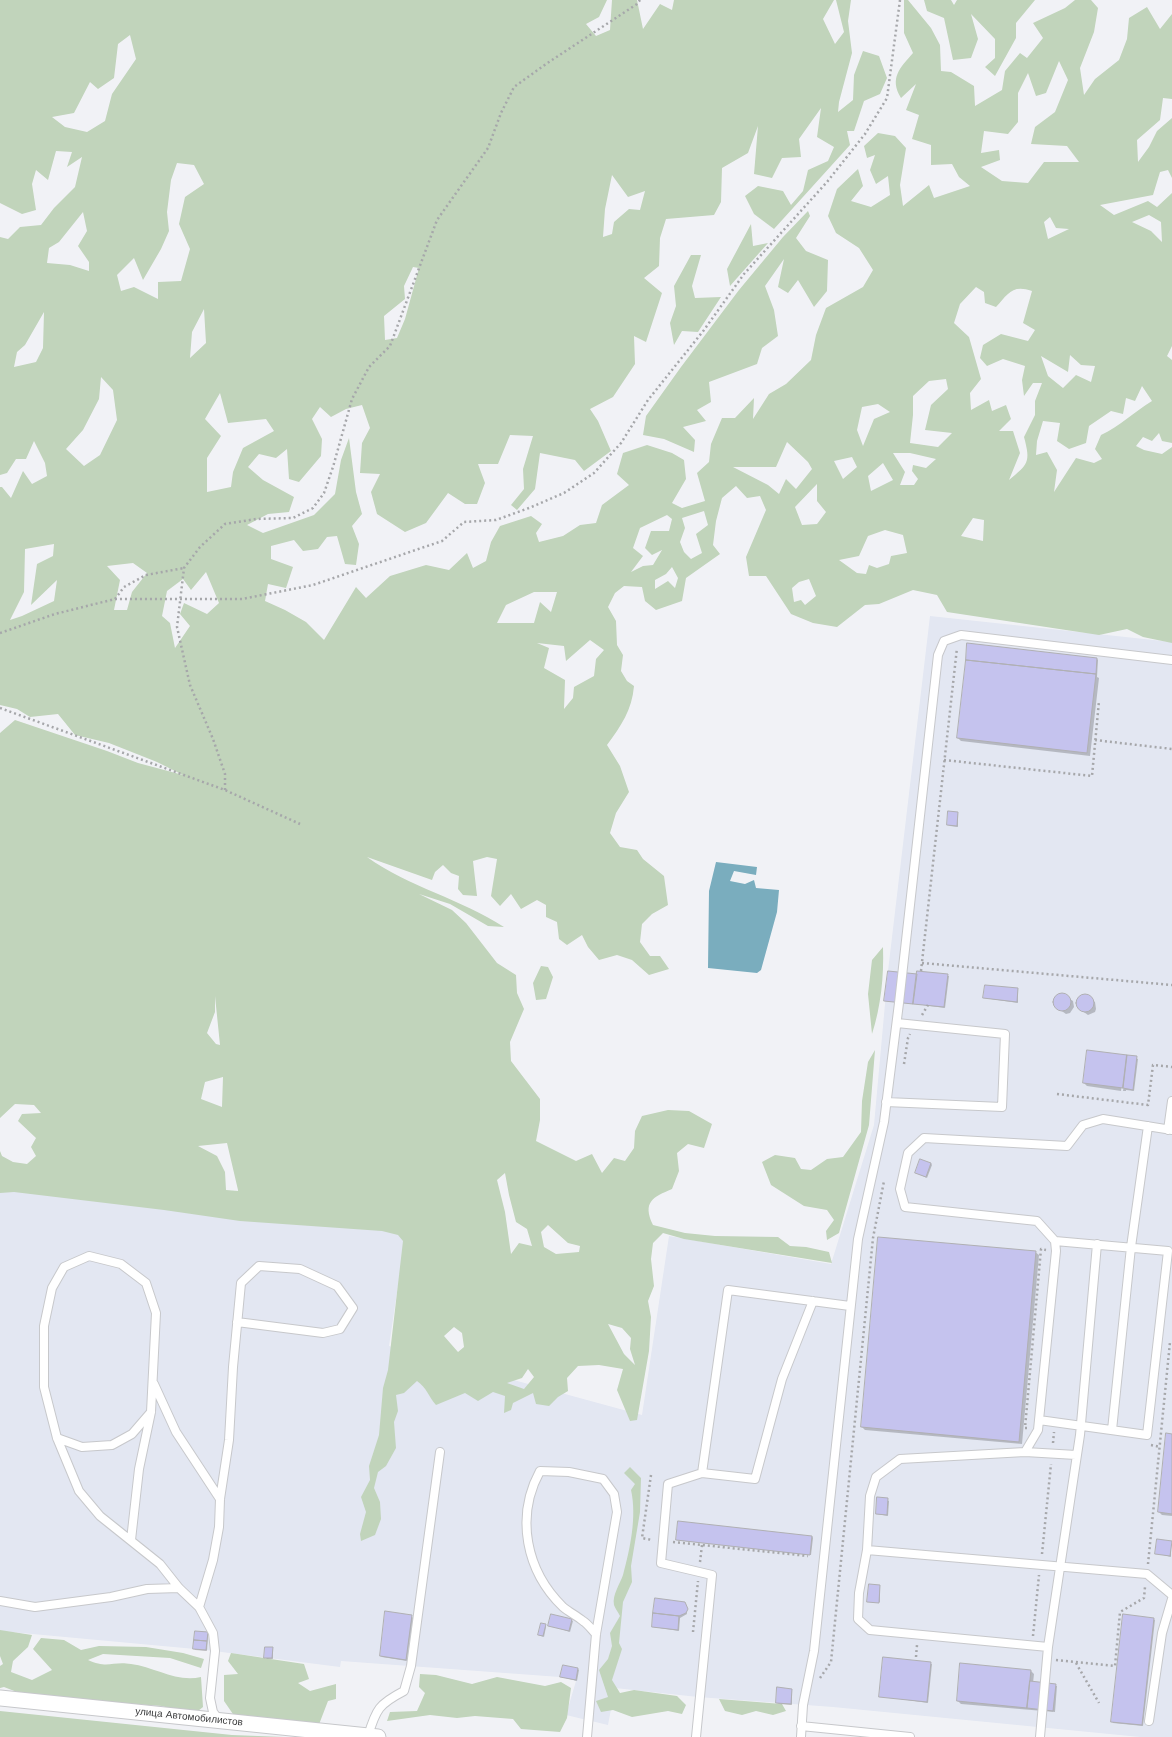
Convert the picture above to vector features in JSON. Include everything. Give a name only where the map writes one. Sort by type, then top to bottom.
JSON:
[{"type":"street","name":"улица Автомобилистов","points":[[0,1698],[373,1736]]},
{"type":"lane","points":[[801,1737],[807,1682],[814,1651],[858,1239],[884,1122],[897,1023],[938,655],[944,641],[961,635],[1172,660]]},
{"type":"lane","points":[[886,1102],[1002,1107],[1005,1034],[897,1023]]},
{"type":"lane","points":[[1025,1452],[1038,1430],[1056,1251],[1055,1241],[1038,1221],[905,1207],[900,1189],[908,1153],[924,1138],[1067,1146],[1083,1125],[1103,1119],[1170,1130],[1172,1101]]},
{"type":"lane","points":[[1112,1430],[1131,1247],[1148,1126]]},
{"type":"lane","points":[[1039,1420],[1147,1435],[1168,1251],[1055,1241]]},
{"type":"lane","points":[[1040,1737],[1046,1659],[1080,1435],[1097,1244]]},
{"type":"lane","points":[[131,1540],[140,1469],[151,1412],[156,1313],[146,1283],[121,1264],[89,1256],[64,1267],[52,1288],[44,1326],[44,1387],[57,1438],[78,1491],[100,1516],[160,1564],[179,1588],[200,1607],[213,1633],[215,1651],[210,1698],[212,1712],[219,1720]]},
{"type":"lane","points":[[200,1607],[213,1560],[218,1534],[220,1499],[230,1440],[237,1322],[241,1283],[259,1266],[300,1269],[338,1286],[353,1308],[340,1329],[323,1333],[237,1322]]},
{"type":"lane","points":[[702,1473],[728,1290],[850,1306]]},
{"type":"lane","points":[[696,1737],[712,1575],[661,1563],[668,1484],[702,1473],[755,1479],[782,1379],[813,1301]]},
{"type":"lane","points":[[152,1382],[176,1432],[220,1499]]},
{"type":"lane","points":[[57,1438],[82,1448],[112,1445],[132,1434],[151,1412]]},
{"type":"lane","points":[[373,1736],[375,1713],[388,1700],[404,1691],[411,1666],[440,1452]]},
{"type":"lane","points":[[1048,1647],[870,1630],[858,1619],[859,1593],[868,1550],[870,1496],[876,1477],[900,1460],[1025,1452],[1076,1455]]},
{"type":"lane","points":[[587,1737],[596,1634],[617,1512],[614,1494],[603,1479],[569,1472],[540,1471],[531,1487],[528,1509],[527,1545],[536,1567],[549,1590],[563,1607],[585,1622],[596,1634]]},
{"type":"lane","points":[[868,1550],[1147,1574],[1172,1595]]},
{"type":"lane","points":[[0,1601],[35,1607],[111,1597],[147,1589],[179,1588]]},
{"type":"lane","points":[[1149,1721],[1162,1633],[1172,1599]]},
{"type":"lane","points":[[801,1726],[910,1737]]},
{"type":"path","points":[[225,790],[225,774],[213,739],[190,685],[177,627],[179,599],[184,568],[200,547],[225,524],[256,519],[293,518],[313,508],[324,493],[333,467],[352,399],[369,367],[390,346],[437,220],[488,148],[501,113],[514,87],[637,4],[640,0]]},
{"type":"path","points":[[0,633],[55,614],[115,599],[242,599],[314,585],[442,541],[464,522],[496,520],[529,508],[564,493],[594,473],[621,443],[648,400],[704,330],[744,274],[827,182],[865,134],[887,98],[900,0]]},
{"type":"path","points":[[115,599],[124,587],[146,575],[184,568]]},
{"type":"path","points":[[921,971],[957,646]]},
{"type":"path","points":[[944,760],[1092,776],[1099,701]]},
{"type":"path","points":[[0,708],[225,790],[300,824]]},
{"type":"path","points":[[1095,740],[1172,749]]},
{"type":"path","points":[[922,962],[1172,985]]},
{"type":"path","points":[[904,1067],[908,1038],[928,1005]]},
{"type":"path","points":[[1057,1094],[1148,1105],[1153,1065],[1172,1067]]},
{"type":"path","points":[[817,1684],[831,1662],[872,1238],[884,1179]]},
{"type":"path","points":[[1041,1249],[1025,1428],[1080,1435]]},
{"type":"path","points":[[1046,1659],[1115,1666],[1120,1612],[1144,1598],[1171,1338]]},
{"type":"path","points":[[1032,1645],[1054,1432]]},
{"type":"path","points":[[1146,1444],[1160,1446]]},
{"type":"path","points":[[651,1475],[642,1538],[808,1556]]},
{"type":"path","points":[[693,1632],[702,1545]]},
{"type":"path","points":[[916,1657],[918,1640]]},
{"type":"path","points":[[1076,1662],[1099,1703]]},
{"type":"shaded area","points":[[930,616],[1172,642],[1172,1737],[1140,1737],[833,1707],[698,1697],[615,1688],[608,1725],[566,1715],[576,1681],[560,1677],[341,1661],[340,1667],[206,1650],[0,1631],[0,1190],[406,1232],[389,1346],[642,1415],[669,1236],[831,1264],[874,1125],[888,971]]},
{"type":"green space","points":[[0,0],[607,0],[599,17],[586,24],[596,36],[610,30],[612,0],[637,0],[643,29],[660,4],[672,10],[674,0],[834,0],[823,19],[835,44],[844,32],[836,0],[851,0],[848,21],[852,53],[839,102],[838,112],[853,100],[854,75],[863,51],[879,56],[887,78],[880,94],[864,101],[854,131],[847,131],[850,145],[774,229],[754,214],[745,196],[758,186],[783,191],[791,205],[803,191],[808,170],[828,161],[834,147],[817,137],[821,108],[799,139],[801,157],[782,158],[772,178],[754,174],[758,126],[748,153],[722,168],[721,202],[714,215],[666,219],[660,238],[659,266],[644,278],[662,293],[646,342],[634,336],[635,364],[613,397],[590,409],[598,421],[611,451],[584,471],[575,460],[540,453],[535,489],[517,510],[511,505],[524,489],[523,469],[533,436],[510,435],[498,464],[478,464],[485,483],[477,504],[465,504],[448,493],[426,523],[405,532],[377,514],[371,492],[380,474],[360,473],[362,443],[370,428],[362,405],[346,409],[331,417],[320,407],[312,419],[322,439],[321,456],[299,482],[289,479],[287,449],[276,458],[259,454],[248,467],[263,480],[294,497],[289,512],[268,514],[247,525],[263,533],[314,515],[335,494],[341,460],[349,438],[356,492],[362,514],[352,526],[359,544],[356,565],[345,564],[337,536],[327,537],[318,549],[303,551],[294,540],[271,546],[271,559],[293,567],[286,588],[268,584],[265,601],[306,622],[324,640],[356,587],[366,598],[390,576],[426,565],[449,570],[467,553],[473,568],[486,561],[491,542],[500,526],[531,516],[542,524],[536,533],[539,542],[563,536],[580,525],[596,523],[602,505],[629,485],[617,474],[623,453],[647,445],[672,453],[684,460],[686,479],[672,503],[682,508],[705,501],[697,473],[709,462],[711,444],[722,418],[735,418],[754,398],[753,419],[769,394],[786,384],[811,360],[816,335],[826,308],[863,287],[873,270],[859,248],[836,233],[828,216],[837,189],[858,169],[863,186],[851,201],[871,207],[890,195],[888,176],[876,184],[870,170],[875,155],[867,158],[864,146],[878,133],[895,136],[906,148],[900,185],[903,206],[929,185],[934,198],[970,186],[959,177],[952,164],[931,165],[931,145],[912,139],[919,115],[906,110],[916,84],[901,98],[896,85],[896,79],[900,69],[913,53],[904,33],[904,0],[908,0],[931,28],[940,45],[941,71],[951,72],[974,86],[975,106],[1002,90],[1005,71],[1020,53],[1027,58],[1043,38],[1033,23],[1065,8],[1075,0],[1091,0],[1098,8],[1094,32],[1080,68],[1084,95],[1095,79],[1119,60],[1127,39],[1129,18],[1147,7],[1160,29],[1172,14],[1172,99],[1163,98],[1160,120],[1137,140],[1138,162],[1149,147],[1157,131],[1172,118],[1172,178],[1168,170],[1160,172],[1153,195],[1100,205],[1114,215],[1148,201],[1157,207],[1172,193],[1172,346],[1167,356],[1172,360],[1172,443],[1162,441],[1159,433],[1152,441],[1143,437],[1136,446],[1144,450],[1162,454],[1172,447],[1172,643],[1143,637],[1127,629],[1099,635],[947,612],[937,595],[913,590],[879,604],[865,605],[837,627],[813,623],[791,614],[766,576],[749,576],[746,557],[766,510],[760,496],[747,498],[736,486],[722,498],[716,521],[713,545],[720,554],[686,578],[682,601],[656,610],[645,601],[642,587],[624,586],[615,593],[608,607],[616,621],[617,645],[623,655],[621,671],[627,681],[634,686],[631,703],[625,717],[607,745],[620,766],[629,792],[616,813],[610,833],[620,847],[637,850],[643,859],[664,876],[668,905],[652,914],[642,924],[640,942],[650,956],[660,956],[669,969],[649,975],[632,960],[617,955],[599,960],[588,947],[582,935],[567,945],[559,939],[557,922],[546,917],[546,905],[537,900],[521,909],[511,894],[500,906],[491,896],[497,859],[487,857],[473,861],[477,896],[463,895],[458,889],[459,876],[451,873],[443,865],[435,872],[432,880],[367,857],[400,877],[470,908],[504,927],[488,926],[450,904],[419,894],[452,910],[466,923],[497,963],[516,975],[517,993],[524,1009],[510,1042],[511,1061],[540,1099],[540,1120],[536,1141],[576,1161],[592,1154],[602,1173],[614,1158],[625,1161],[634,1148],[635,1131],[642,1116],[668,1110],[689,1111],[712,1124],[704,1148],[688,1144],[677,1153],[679,1171],[672,1189],[659,1195],[651,1201],[649,1206],[650,1217],[653,1225],[685,1233],[715,1236],[778,1237],[790,1246],[806,1247],[829,1252],[832,1263],[684,1239],[663,1233],[653,1243],[651,1259],[654,1286],[648,1301],[651,1317],[649,1351],[637,1420],[630,1421],[617,1390],[623,1369],[599,1365],[578,1366],[567,1378],[568,1391],[558,1397],[549,1406],[536,1404],[533,1393],[513,1403],[511,1410],[504,1413],[505,1396],[493,1392],[478,1401],[465,1393],[436,1405],[423,1386],[417,1381],[404,1393],[396,1395],[398,1411],[394,1422],[396,1448],[386,1466],[378,1472],[374,1488],[380,1502],[381,1519],[375,1535],[361,1541],[360,1534],[366,1512],[361,1497],[370,1480],[369,1466],[379,1435],[383,1388],[388,1370],[403,1241],[398,1235],[382,1231],[240,1221],[164,1210],[14,1192],[0,1193],[0,1151],[2,1156],[13,1162],[27,1164],[36,1156],[31,1147],[36,1138],[18,1121],[22,1114],[41,1113],[34,1105],[15,1104],[0,1118],[0,733],[15,720],[138,763],[183,775],[157,762],[109,743],[75,735],[58,714],[30,717],[17,709],[0,705],[0,487],[2,487],[11,498],[23,471],[32,484],[47,476],[45,463],[34,441],[26,459],[16,459],[7,473],[0,475],[0,237],[8,239],[20,227],[41,225],[54,208],[75,187],[82,157],[67,167],[72,152],[56,151],[48,180],[36,170],[32,184],[36,210],[22,214],[0,203]],"holes":[[[130,35],[136,59],[112,94],[105,121],[87,132],[65,127],[52,117],[74,113],[90,82],[98,89],[114,78],[118,44]],[[1059,61],[1068,80],[1055,112],[1035,127],[1031,144],[1067,146],[1079,162],[1044,162],[1028,183],[1002,181],[981,167],[1000,160],[999,150],[981,153],[984,131],[1008,134],[1018,122],[1018,93],[1028,73],[1036,96],[1046,93]],[[177,163],[194,165],[204,184],[185,197],[179,224],[190,249],[181,281],[158,282],[158,299],[134,287],[121,291],[117,275],[134,258],[143,280],[161,249],[169,231],[167,212],[171,180]],[[612,175],[628,197],[645,191],[640,210],[629,209],[614,222],[612,234],[603,237],[605,209]],[[83,212],[87,231],[78,246],[89,262],[89,271],[70,265],[47,263],[49,248],[59,242]],[[1149,215],[1161,222],[1162,242],[1151,231],[1132,222]],[[1050,217],[1056,228],[1069,229],[1048,239],[1044,222]],[[413,267],[419,268],[405,319],[397,338],[385,340],[384,316],[405,299],[404,286]],[[976,287],[984,292],[985,303],[996,307],[1007,294],[1015,290],[1025,289],[1032,291],[1023,323],[1035,330],[1028,341],[1001,334],[983,345],[980,358],[987,366],[1003,359],[1025,366],[1022,380],[1024,396],[1033,383],[1042,383],[1035,401],[1035,415],[1024,437],[1027,452],[1026,462],[1024,466],[1009,480],[1020,453],[1013,431],[999,431],[1011,419],[1006,405],[992,411],[989,400],[971,410],[970,393],[981,379],[969,337],[954,323],[960,304]],[[204,309],[206,343],[190,358],[192,332]],[[44,312],[43,348],[36,362],[14,367],[17,352],[25,345]],[[1070,355],[1081,365],[1095,366],[1091,382],[1076,375],[1063,388],[1048,376],[1041,356],[1068,372]],[[101,377],[113,390],[117,420],[100,455],[84,466],[66,449],[83,430],[99,399]],[[946,379],[948,389],[931,405],[925,430],[952,433],[938,447],[910,443],[913,415],[913,396],[929,381]],[[1142,386],[1152,401],[1101,435],[1095,449],[1102,459],[1094,463],[1076,458],[1054,492],[1057,470],[1047,452],[1036,455],[1037,441],[1043,421],[1060,423],[1057,441],[1069,449],[1086,443],[1089,426],[1111,411],[1123,414],[1126,398],[1135,401]],[[220,393],[228,423],[266,419],[274,431],[243,448],[233,472],[231,487],[207,492],[207,458],[221,436],[205,419]],[[878,404],[890,412],[874,419],[863,446],[857,430],[862,407]],[[787,442],[808,462],[812,469],[796,489],[786,479],[779,494],[768,485],[733,467],[776,467]],[[893,453],[910,453],[936,459],[926,468],[913,465],[912,471],[918,479],[914,485],[900,485],[905,472]],[[852,457],[857,467],[843,479],[834,461]],[[883,463],[893,480],[871,491],[868,476]],[[817,484],[817,501],[826,512],[817,524],[802,525],[795,507]],[[704,511],[708,525],[696,534],[702,553],[691,559],[684,552],[680,542],[685,528],[682,518]],[[667,515],[672,519],[669,531],[651,531],[645,548],[652,555],[662,550],[653,565],[643,566],[631,572],[643,556],[633,548],[640,528]],[[973,518],[984,520],[983,541],[961,536]],[[885,530],[903,535],[907,553],[891,556],[889,564],[877,568],[869,565],[866,574],[857,573],[839,560],[859,556],[868,536]],[[54,544],[53,556],[37,564],[31,605],[57,580],[54,601],[10,620],[24,592],[25,549]],[[133,563],[147,573],[132,592],[127,610],[114,610],[120,580],[107,566]],[[672,567],[678,578],[675,588],[668,581],[655,589],[655,580],[666,574]],[[206,572],[219,603],[207,614],[184,603],[180,614],[190,626],[175,648],[170,623],[162,616],[167,591],[183,579],[191,590]],[[809,579],[816,596],[805,605],[801,600],[794,602],[792,588],[799,582]],[[534,592],[557,592],[551,612],[540,602],[534,623],[497,623],[506,605]],[[590,640],[604,650],[596,659],[594,676],[574,687],[573,698],[564,709],[565,680],[544,668],[549,648],[537,643],[564,646],[566,661]],[[215,996],[220,1045],[216,1044],[207,1033],[215,1012]],[[223,1077],[222,1107],[201,1099],[205,1082]],[[227,1143],[238,1191],[226,1190],[225,1172],[217,1156],[198,1146]],[[505,1173],[516,1222],[527,1229],[532,1246],[519,1243],[511,1254],[505,1212],[497,1180]],[[548,1225],[568,1243],[580,1246],[579,1252],[556,1254],[544,1247],[541,1232]],[[608,1324],[622,1328],[631,1338],[630,1349],[635,1365],[624,1354]],[[454,1327],[462,1333],[464,1347],[458,1352],[444,1336]],[[528,1369],[534,1377],[524,1389],[507,1383],[522,1378]]]},
{"type":"green space","points":[[924,0],[951,0],[954,5],[957,0],[1035,0],[1016,23],[1016,38],[995,76],[985,67],[995,58],[995,39],[971,14],[978,39],[971,58],[953,60],[944,18],[927,11]]},
{"type":"green space","points":[[808,211],[810,216],[796,238],[806,251],[828,260],[827,291],[814,307],[798,280],[788,293],[778,287],[784,259],[765,286],[774,310],[778,336],[762,348],[757,364],[709,382],[711,402],[697,410],[706,421],[683,427],[695,440],[694,452],[664,439],[643,435],[646,416],[681,367],[739,290],[783,237]]},
{"type":"green space","points":[[751,224],[753,246],[768,243],[730,286],[727,269]]},
{"type":"green space","points":[[691,255],[701,255],[692,286],[695,298],[721,297],[698,332],[682,331],[674,345],[670,323],[676,306],[674,286]]},
{"type":"green space","points":[[883,947],[881,991],[878,1013],[872,1034],[868,994],[872,960]]},
{"type":"green space","points":[[541,966],[548,967],[553,977],[546,999],[536,1000],[533,983]]},
{"type":"green space","points":[[875,1050],[869,1125],[839,1233],[827,1240],[826,1231],[834,1220],[827,1210],[804,1206],[771,1185],[762,1162],[775,1155],[795,1158],[801,1169],[811,1170],[827,1159],[843,1157],[861,1132],[862,1101],[868,1062]]},
{"type":"green space","points":[[630,1467],[641,1478],[640,1512],[631,1566],[632,1582],[623,1602],[619,1643],[622,1649],[612,1680],[620,1693],[634,1690],[677,1696],[686,1705],[682,1714],[668,1711],[632,1717],[613,1710],[601,1712],[596,1701],[608,1697],[599,1670],[608,1659],[612,1646],[610,1633],[620,1616],[614,1606],[614,1601],[615,1593],[623,1575],[632,1533],[633,1500],[631,1490],[635,1484],[624,1473]]},
{"type":"green space","points":[[0,1630],[32,1635],[28,1647],[13,1661],[11,1672],[32,1680],[52,1670],[33,1649],[41,1638],[64,1640],[81,1650],[99,1646],[146,1647],[183,1653],[204,1659],[201,1668],[170,1658],[103,1654],[88,1660],[100,1664],[131,1664],[183,1678],[201,1677],[203,1707],[193,1715],[162,1706],[60,1699],[22,1694],[4,1687],[0,1688],[0,1666],[3,1664],[0,1656]]},
{"type":"green space","points":[[231,1653],[304,1664],[309,1679],[298,1683],[310,1691],[336,1684],[336,1699],[328,1701],[318,1727],[235,1717],[224,1701],[224,1675],[238,1674],[228,1661]]},
{"type":"green space","points":[[420,1674],[436,1675],[472,1684],[497,1677],[545,1686],[561,1682],[571,1688],[567,1718],[560,1732],[521,1729],[513,1719],[475,1716],[457,1718],[430,1715],[387,1721],[390,1712],[417,1711],[425,1693],[419,1687]]},
{"type":"green space","points":[[719,1699],[782,1704],[786,1711],[773,1715],[756,1711],[742,1715],[725,1711]]},
{"type":"green space","points":[[0,1711],[232,1735],[284,1737],[0,1737]]},
{"type":"water","points":[[716,862],[757,867],[756,875],[734,871],[730,881],[745,884],[754,880],[756,888],[779,890],[777,912],[761,970],[757,973],[708,968],[709,891]]},
{"type":"building","points":[[967,643],[1097,658],[1096,674],[966,660]]},
{"type":"building","points":[[966,660],[1096,674],[1087,753],[957,738]]},
{"type":"building","points":[[948,811],[958,812],[957,826],[947,825]]},
{"type":"building","points":[[888,971],[917,974],[913,1004],[884,1001]]},
{"type":"building","points":[[917,971],[948,974],[944,1007],[913,1004]]},
{"type":"building","points":[[985,985],[1018,988],[1017,1002],[983,998]]},
{"type":"building","points":[[1062,993],[1068,996],[1071,1002],[1068,1008],[1062,1011],[1056,1008],[1053,1002],[1056,996]]},
{"type":"building","points":[[1085,994],[1091,997],[1094,1003],[1091,1009],[1085,1012],[1079,1009],[1076,1003],[1079,997]]},
{"type":"building","points":[[1087,1050],[1127,1055],[1123,1088],[1083,1083]]},
{"type":"building","points":[[1127,1055],[1137,1056],[1133,1090],[1123,1088]]},
{"type":"building","points":[[920,1159],[931,1163],[926,1177],[915,1173]]},
{"type":"building","points":[[878,1237],[1036,1251],[1019,1442],[861,1427]]},
{"type":"building","points":[[1166,1433],[1172,1434],[1172,1514],[1158,1512]]},
{"type":"building","points":[[877,1497],[888,1498],[887,1515],[876,1514]]},
{"type":"building","points":[[678,1521],[812,1536],[810,1555],[676,1540]]},
{"type":"building","points":[[1157,1539],[1172,1541],[1170,1556],[1155,1554]]},
{"type":"building","points":[[869,1584],[880,1585],[879,1603],[867,1602]]},
{"type":"building","points":[[655,1598],[685,1602],[688,1609],[686,1613],[679,1616],[653,1613]]},
{"type":"building","points":[[385,1611],[412,1615],[406,1660],[380,1656]]},
{"type":"building","points":[[653,1613],[679,1616],[678,1630],[652,1627]]},
{"type":"building","points":[[551,1614],[572,1619],[569,1631],[548,1626]]},
{"type":"building","points":[[1123,1614],[1154,1618],[1142,1725],[1111,1722]]},
{"type":"building","points":[[541,1623],[546,1624],[543,1636],[538,1635]]},
{"type":"building","points":[[195,1631],[208,1632],[207,1641],[194,1640]]},
{"type":"building","points":[[194,1640],[207,1641],[206,1650],[193,1649]]},
{"type":"building","points":[[265,1647],[273,1647],[272,1658],[264,1658]]},
{"type":"building","points":[[883,1657],[931,1662],[927,1702],[879,1697]]},
{"type":"building","points":[[960,1663],[1031,1670],[1027,1708],[957,1701]]},
{"type":"building","points":[[563,1665],[578,1668],[576,1680],[560,1677]]},
{"type":"building","points":[[1030,1681],[1056,1684],[1053,1711],[1027,1708]]},
{"type":"building","points":[[777,1687],[792,1689],[791,1704],[776,1703]]}]
